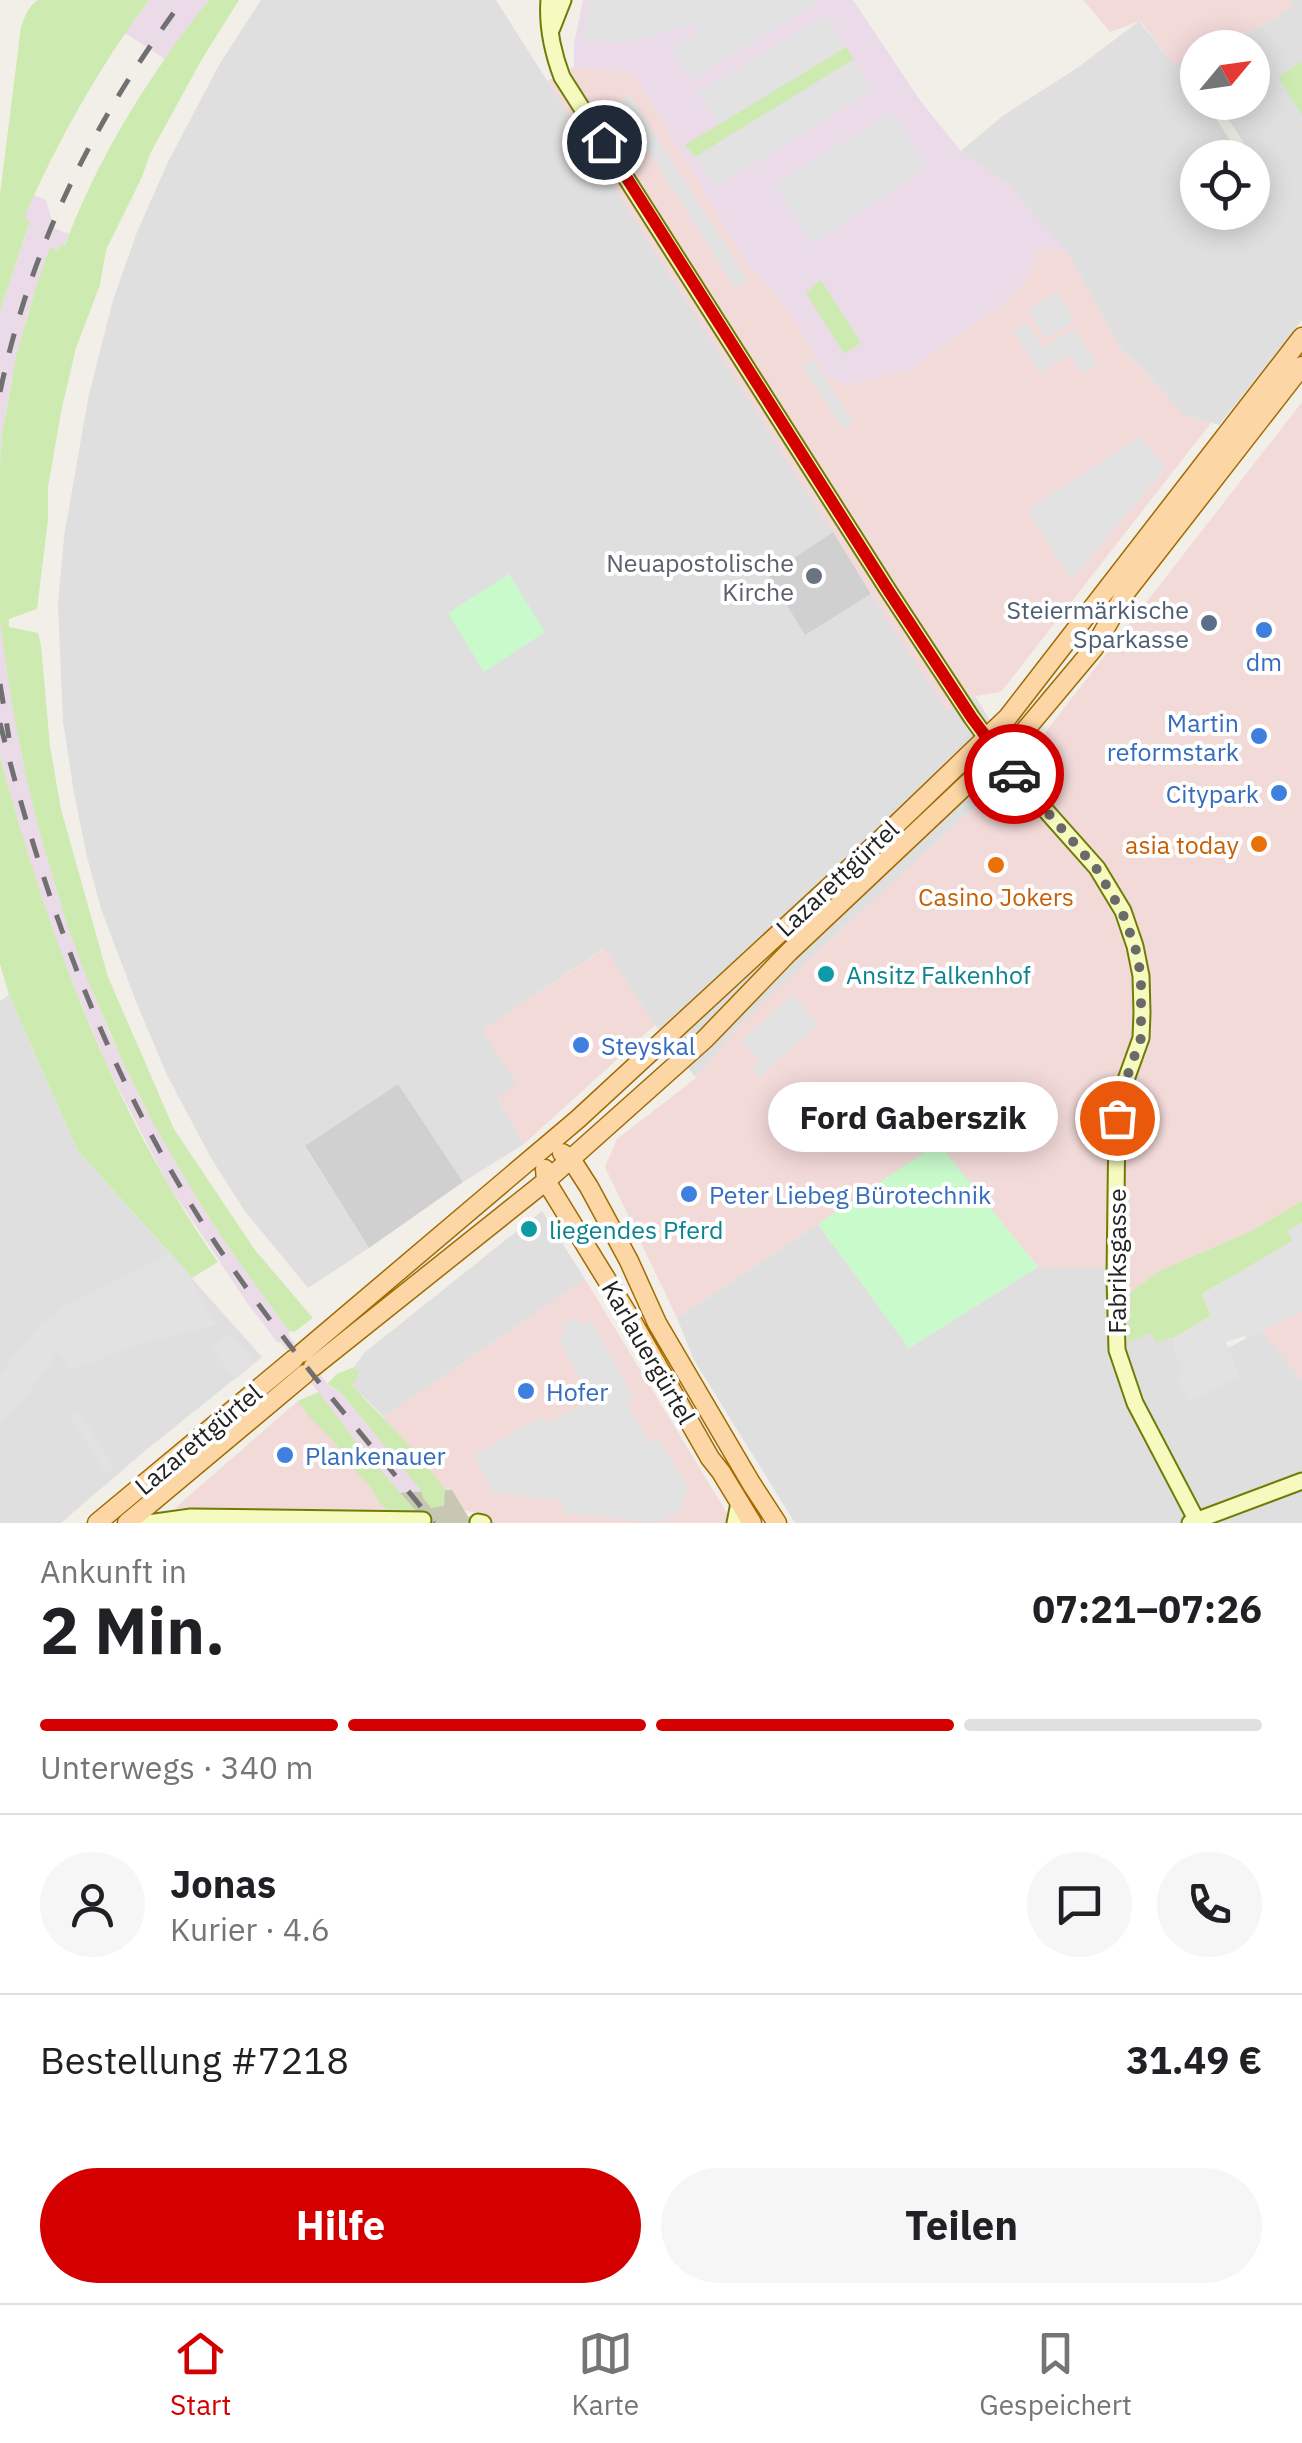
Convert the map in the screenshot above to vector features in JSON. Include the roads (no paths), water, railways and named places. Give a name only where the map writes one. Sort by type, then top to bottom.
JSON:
[{"type":"main road","name":"Lazarettgürtel","points":[[127,1523],[544,1149],[986,738],[1017,705],[1302,337]]},
{"type":"main road","name":"Lazarettgürtel","points":[[100,1521],[546,1181],[704,1039],[801,941],[966,784],[1000,757],[1094,648],[1126,592],[1302,366]]},
{"type":"main road","points":[[544,1149],[559,1150],[571,1159]]},
{"type":"main road","name":"Karlauergürtel","points":[[544,1149],[546,1181],[752,1523]]},
{"type":"main road","name":"Karlauergürtel","points":[[571,1159],[629,1262],[657,1323],[777,1523]]},
{"type":"street","name":"Fabriksgasse","points":[[549,0],[548,17],[562,77],[986,738],[1096,868],[1122,912],[1141,976],[1141,1038],[1117,1118],[1117,1350],[1135,1403],[1195,1522]]},
{"type":"street","points":[[552,28],[563,0]]},
{"type":"street","points":[[1195,1522],[1302,1481]]},
{"type":"street","points":[[735,1523],[739,1502]]},
{"type":"street","points":[[148,1523],[191,1517],[423,1520]]},
{"type":"railway","points":[[0,392],[29,286],[70,186],[121,91],[183,0]]},
{"type":"railway","points":[[0,684],[9,738]]},
{"type":"railway","points":[[0,723],[61,929],[86,995],[146,1124],[180,1186],[243,1283],[434,1523]]},
{"type":"place","name":"Neuapostolische Kirche","points":[[814,576]]},
{"type":"place","name":"Steiermärkische Sparkasse","points":[[1209,623]]},
{"type":"place","name":"dm","points":[[1264,630]]},
{"type":"place","name":"Martin reformstark","points":[[1259,736]]},
{"type":"place","name":"Citypark","points":[[1279,793]]},
{"type":"place","name":"asia today","points":[[1259,844]]},
{"type":"place","name":"Casino Jokers","points":[[996,865]]},
{"type":"place","name":"Ansitz Falkenhof","points":[[826,974]]},
{"type":"place","name":"Steyskal","points":[[581,1045]]},
{"type":"place","name":"Ford Gaberszik","points":[[1117,1118]]},
{"type":"place","name":"Peter Liebeg Bürotechnik","points":[[689,1194]]},
{"type":"place","name":"liegendes Pferd","points":[[529,1229]]},
{"type":"place","name":"Hofer","points":[[526,1391]]},
{"type":"place","name":"Plankenauer","points":[[285,1455]]}]
